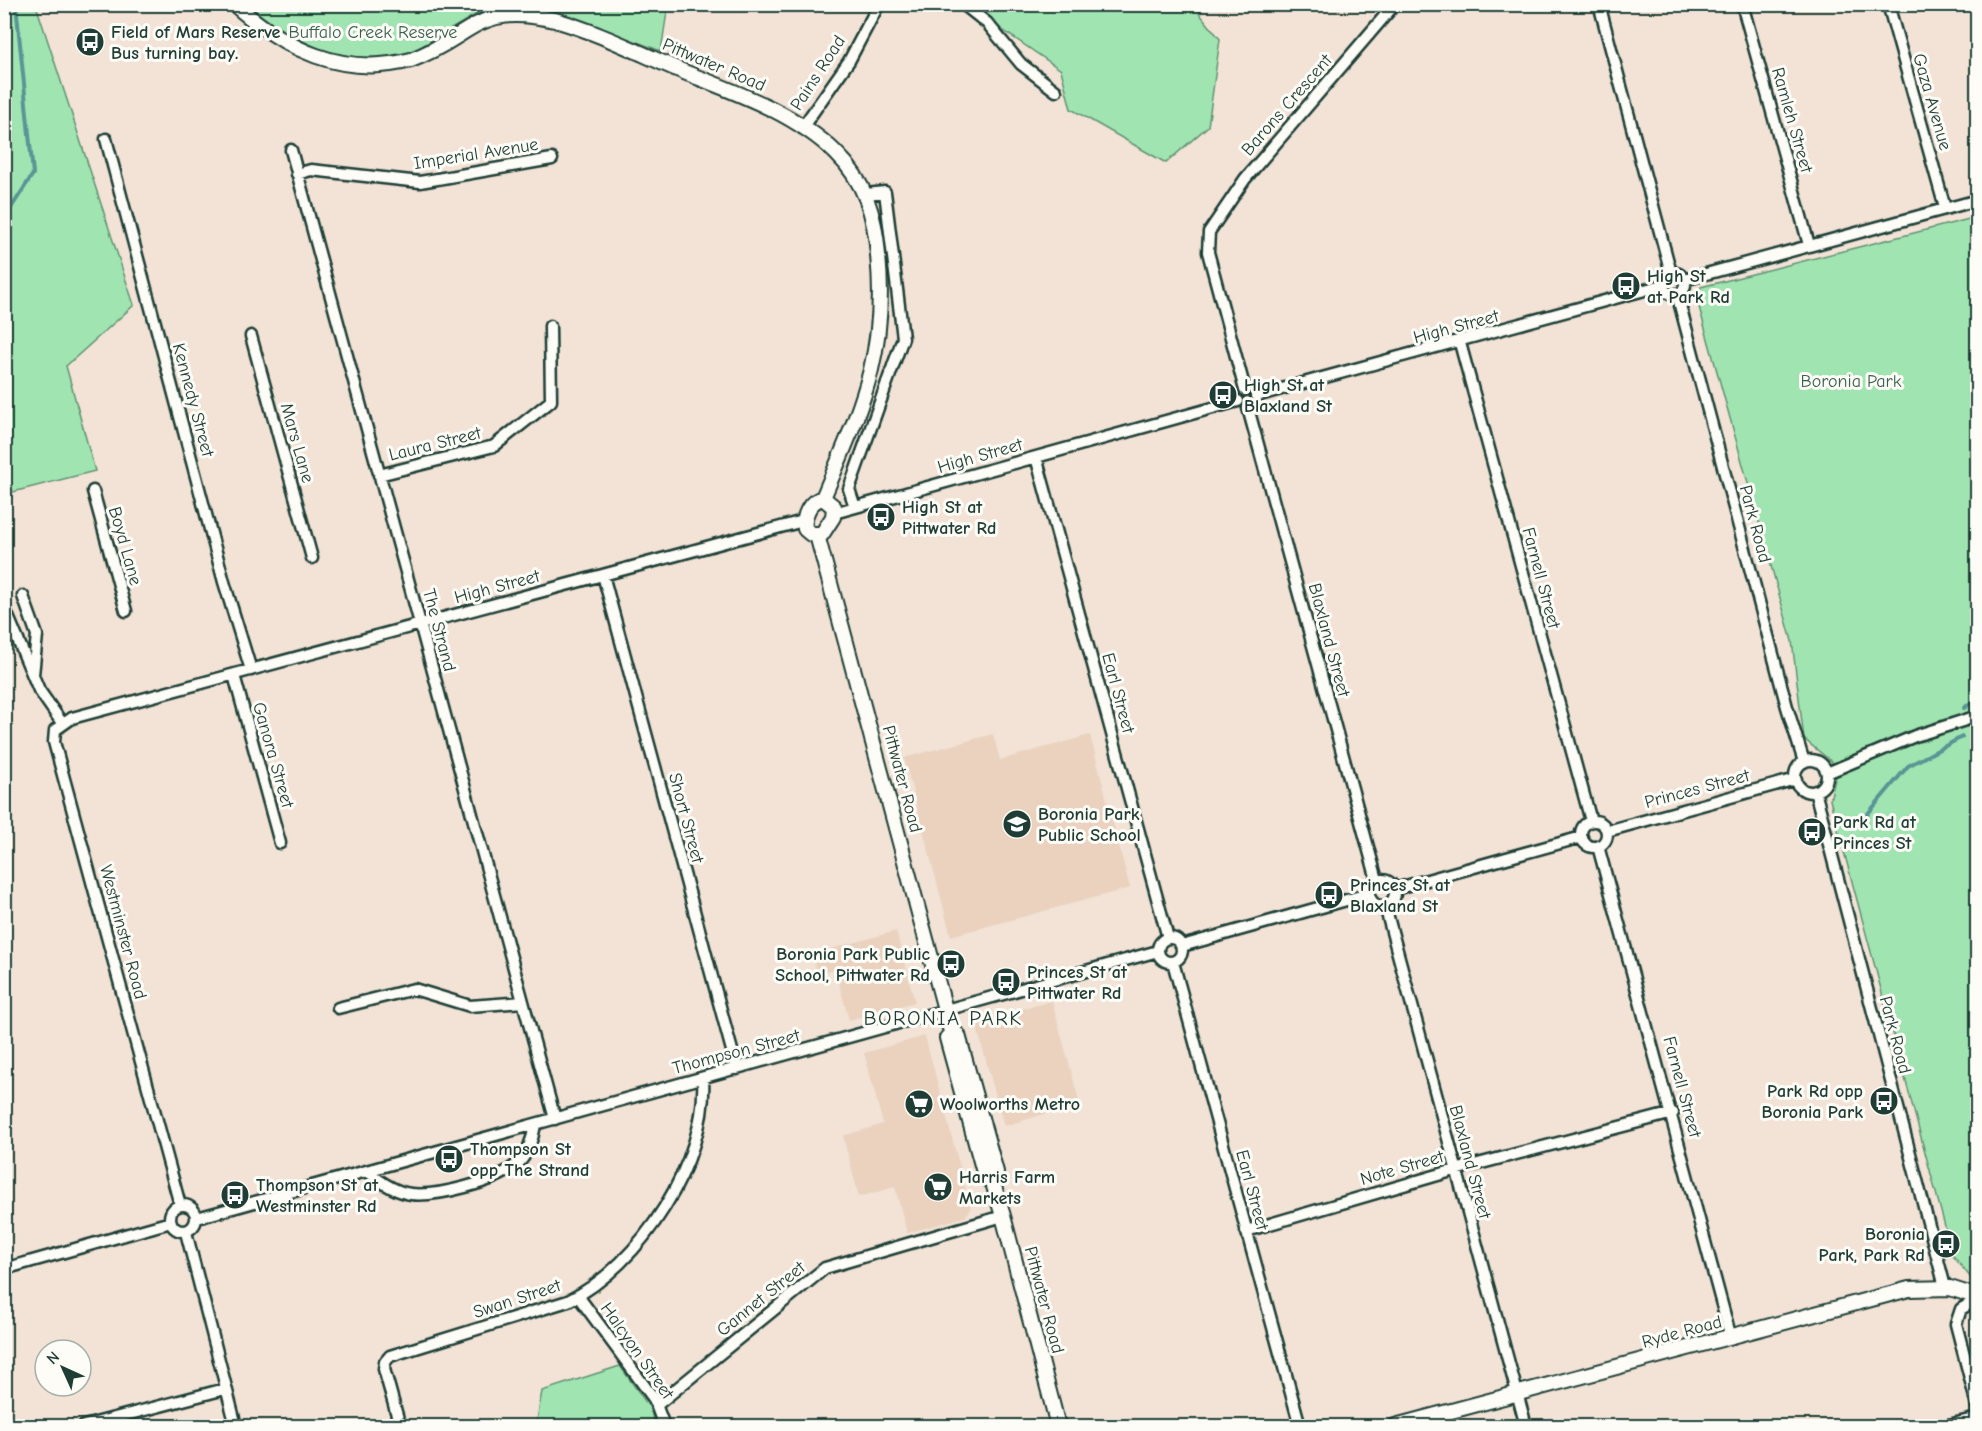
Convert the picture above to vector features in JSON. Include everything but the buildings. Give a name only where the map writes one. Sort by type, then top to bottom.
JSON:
[{"type":"main road","name":"Pittwater Road","points":[[234,4],[262,28],[303,52],[334,62],[360,66],[398,64],[424,56],[491,16],[523,15],[555,20],[759,102],[802,128],[836,153],[866,194],[876,235],[881,290],[880,330],[865,396],[823,498]]},
{"type":"main road","points":[[823,498],[834,507],[834,513],[826,531],[817,535],[805,529],[804,521],[812,504],[823,498]]},
{"type":"main road","name":"Pittwater Road","points":[[817,535],[946,1012],[952,1033],[958,1035],[996,1172],[993,1183],[1058,1426]]},
{"type":"main road","name":"Ryde Road","points":[[1395,1426],[1909,1289],[1945,1287],[1977,1298]]},
{"type":"street","name":"Pains Road","points":[[802,128],[849,61],[879,4]]},
{"type":"street","points":[[963,4],[987,23],[1021,64],[1056,92]]},
{"type":"street","name":"Barons Crescent","points":[[1245,390],[1208,252],[1209,232],[1245,179],[1395,4]]},
{"type":"street","points":[[1599,4],[1671,273]]},
{"type":"street","name":"Ramleh Street","points":[[1742,4],[1809,245]]},
{"type":"street","name":"Gaza Avenue","points":[[1888,4],[1945,208]]},
{"type":"street","name":"Kennedy Street","points":[[106,139],[224,582],[251,670]]},
{"type":"street","name":"The Strand","points":[[291,150],[555,1119]]},
{"type":"street","name":"Imperial Avenue","points":[[297,174],[310,170],[420,182],[552,159]]},
{"type":"street","points":[[855,507],[849,489],[903,338],[885,192],[866,194]]},
{"type":"street","points":[[1684,280],[1977,200]]},
{"type":"street","points":[[1671,273],[1680,274],[1684,280],[1684,287],[1677,294],[1670,294],[1663,285],[1671,273]]},
{"type":"street","name":"High Street","points":[[1256,396],[1460,343],[1663,285]]},
{"type":"street","name":"Park Road","points":[[1677,294],[1786,707],[1804,762]]},
{"type":"street","name":"Laura Street","points":[[379,475],[494,446],[551,401],[550,326]]},
{"type":"street","name":"Mars Lane","points":[[250,336],[312,558]]},
{"type":"street","name":"Farnell Street","points":[[1460,343],[1591,821]]},
{"type":"street","points":[[1245,390],[1251,390],[1256,396],[1255,402],[1248,408],[1243,407],[1238,401],[1239,394],[1245,390]]},
{"type":"street","name":"High Street","points":[[834,513],[1238,401]]},
{"type":"street","name":"Blaxland Street","points":[[1248,408],[1377,880]]},
{"type":"street","name":"Earl Street","points":[[1036,457],[1168,938]]},
{"type":"street","name":"Boyd Lane","points":[[93,491],[126,611]]},
{"type":"street","name":"High Street","points":[[62,723],[72,718],[804,521]]},
{"type":"street","name":"Short Street","points":[[603,575],[737,1069]]},
{"type":"street","points":[[23,596],[37,635],[33,676]]},
{"type":"street","points":[[4,607],[39,690],[62,723]]},
{"type":"street","name":"Ganora Street","points":[[234,675],[280,843]]},
{"type":"street","points":[[1827,773],[1915,736],[1977,716]]},
{"type":"street","name":"Westminster Road","points":[[62,723],[55,730],[54,742],[180,1205]]},
{"type":"street","points":[[1817,761],[1827,773],[1826,782],[1815,791],[1801,788],[1796,779],[1797,770],[1804,762],[1817,761]]},
{"type":"street","name":"Princes Street","points":[[1607,831],[1796,779]]},
{"type":"street","name":"Park Road","points":[[1815,791],[1945,1287]]},
{"type":"street","points":[[1591,821],[1599,822],[1607,831],[1606,839],[1598,846],[1588,845],[1582,837],[1583,826],[1591,821]]},
{"type":"street","points":[[1395,889],[1582,837]]},
{"type":"street","name":"Farnell Street","points":[[1598,846],[1673,1113],[1731,1338]]},
{"type":"street","points":[[1377,880],[1388,880],[1395,889],[1393,899],[1385,906],[1374,904],[1368,894],[1377,880]]},
{"type":"street","points":[[1182,946],[1368,894]]},
{"type":"street","name":"Blaxland Street","points":[[1385,906],[1526,1426]]},
{"type":"street","points":[[1168,938],[1177,940],[1182,946],[1182,954],[1173,962],[1165,961],[1158,951],[1160,944],[1168,938]]},
{"type":"street","points":[[946,1012],[1158,951]]},
{"type":"street","name":"Earl Street","points":[[1173,962],[1300,1426]]},
{"type":"street","points":[[338,1008],[414,989],[470,1006],[523,1002]]},
{"type":"street","name":"Thompson Street","points":[[197,1218],[946,1012]]},
{"type":"street","name":"Swan Street","points":[[400,1426],[384,1369],[385,1362],[390,1356],[578,1296],[629,1254],[650,1229],[685,1168],[699,1129],[703,1109],[703,1079]]},
{"type":"street","name":"Note Street","points":[[1246,1231],[1455,1170],[1673,1113]]},
{"type":"street","points":[[367,1171],[381,1183],[409,1194],[462,1190],[516,1165],[533,1138],[535,1125]]},
{"type":"street","points":[[180,1205],[191,1207],[197,1218],[195,1225],[186,1232],[174,1228],[171,1222],[171,1214],[180,1205]]},
{"type":"street","name":"Gannet Street","points":[[658,1404],[825,1268],[1003,1216]]},
{"type":"street","points":[[4,1269],[171,1222]]},
{"type":"street","points":[[186,1232],[236,1426]]},
{"type":"street","name":"Halcyon Street","points":[[578,1296],[658,1404],[664,1426]]},
{"type":"street","points":[[1977,1298],[1961,1309],[1956,1324],[1977,1409]]},
{"type":"street","points":[[84,1426],[225,1389]]},
{"type":"street","points":[[1944,1426],[1977,1418]]},
{"type":"shaded area","name":"Boronia Park Public School","points":[[993,734],[1000,760],[1090,735],[1130,888],[951,936],[904,758]]},
{"type":"shaded area","points":[[896,931],[915,1002],[849,1020],[835,970],[817,974],[812,954]]},
{"type":"shaded area","points":[[1052,1001],[1080,1104],[1004,1126],[975,1021]]},
{"type":"shaded area","points":[[925,1036],[971,1209],[965,1217],[907,1233],[895,1187],[859,1197],[843,1136],[883,1124],[864,1053]]},
{"type":"green space","points":[[5,4],[36,5],[134,305],[66,366],[95,471],[5,494]]},
{"type":"green space","name":"Buffalo Creek Reserve","points":[[250,5],[519,5],[480,12],[400,59],[357,61],[303,48],[257,14]]},
{"type":"green space","points":[[525,5],[668,5],[661,51],[573,18]]},
{"type":"green space","points":[[966,5],[1206,5],[1199,13],[1220,39],[1208,126],[1166,163],[1071,109],[1061,70]]},
{"type":"green space","name":"Boronia Park","points":[[1977,217],[1977,1281],[1971,1278],[1953,1256],[1830,800],[1838,767],[1804,739],[1792,641],[1696,296],[1701,287]]},
{"type":"green space","points":[[620,1366],[650,1408],[655,1426],[536,1426],[542,1391]]},
{"type":"waterway","points":[[4,219],[33,174],[16,4]]},
{"type":"waterway","points":[[1964,708],[1978,698]]},
{"type":"waterway","points":[[1860,823],[1908,766],[1962,737]]},
{"type":"place","name":"Field of Mars Reserve Bus turning bay.","points":[[90,42]]},
{"type":"place","name":"High St at Park Rd","points":[[1626,286]]},
{"type":"place","name":"High St at Blaxland St","points":[[1223,395]]},
{"type":"place","name":"High St at Pittwater Rd","points":[[881,517]]},
{"type":"place","name":"Boronia Park Public School","points":[[1017,824]]},
{"type":"place","name":"Park Rd at Princes St","points":[[1812,832]]},
{"type":"place","name":"Princes St at Blaxland St","points":[[1329,895]]},
{"type":"place","name":"Boronia Park Public School, Pittwater Rd","points":[[951,964]]},
{"type":"place","name":"Princes St at Pittwater Rd","points":[[1006,982]]},
{"type":"place","name":"Park Rd opp Boronia Park","points":[[1884,1101]]},
{"type":"place","name":"Woolworths Metro","points":[[919,1104]]},
{"type":"place","name":"Thompson St opp The Strand","points":[[449,1159]]},
{"type":"place","name":"Harris Farm Markets","points":[[938,1187]]},
{"type":"place","name":"Thompson St at Westminster Rd","points":[[235,1195]]},
{"type":"place","name":"Boronia Park, Park Rd","points":[[1946,1244]]},
{"type":"district","name":"BORONIA PARK","points":[[943,1018]]}]
